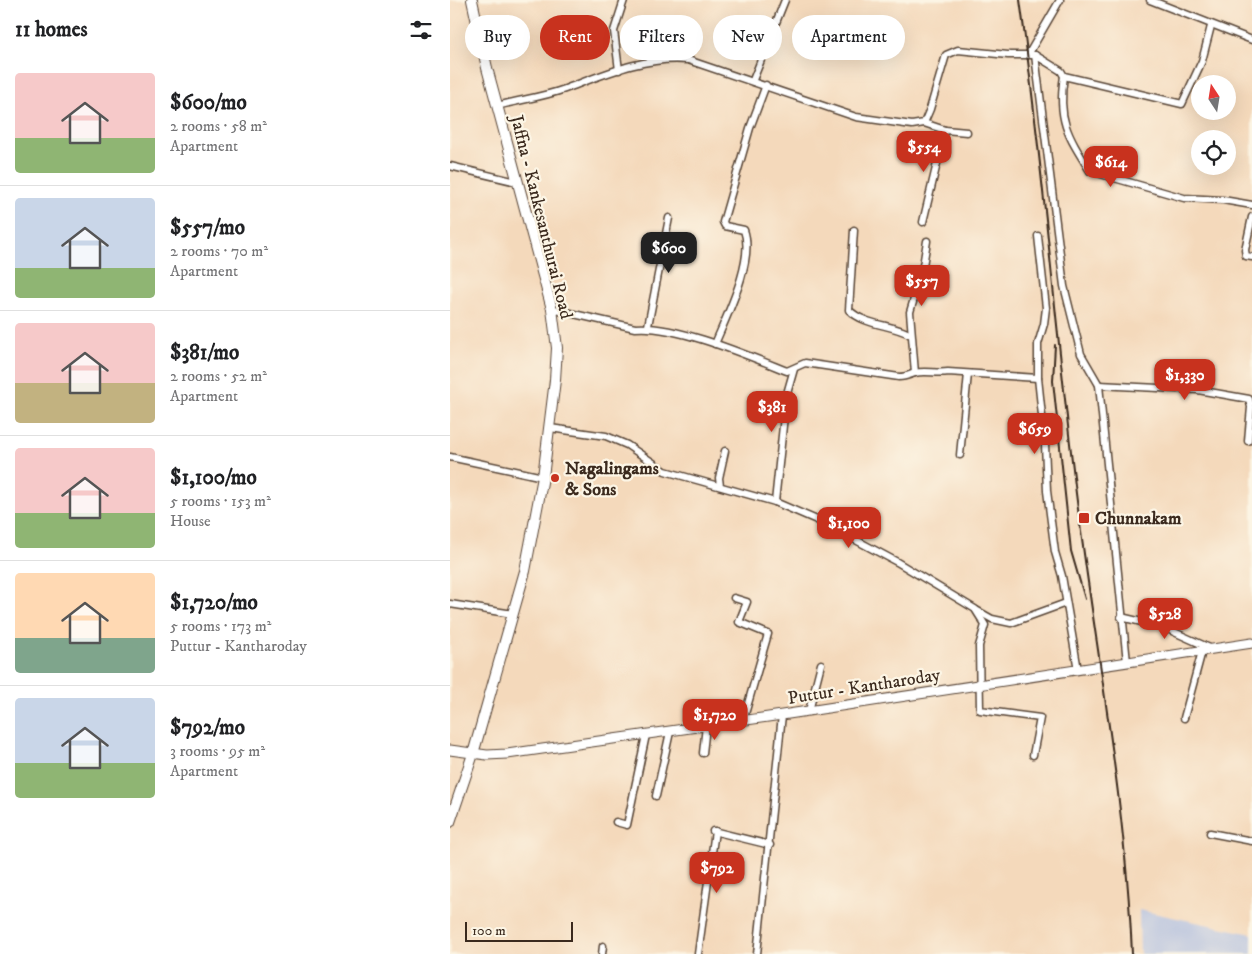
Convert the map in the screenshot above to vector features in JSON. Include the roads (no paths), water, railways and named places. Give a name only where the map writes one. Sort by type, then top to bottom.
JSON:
[{"type":"main road","name":"Jaffna - Kankesanthurai Road","points":[[450,822],[473,754],[525,571],[543,477],[550,428],[557,348],[552,309],[497,106],[472,0]]},
{"type":"main road","name":"Puttur - Kantharoday","points":[[450,750],[473,754],[507,754],[670,732],[1252,643]]},
{"type":"street","points":[[619,70],[614,31],[624,0]]},
{"type":"street","points":[[753,80],[785,0]]},
{"type":"street","points":[[1060,0],[1031,55],[1064,286],[1081,354],[1099,385],[1127,662]]},
{"type":"street","points":[[1150,0],[1211,26],[1252,40]]},
{"type":"street","points":[[1064,76],[1182,104],[1202,61],[1211,26]]},
{"type":"street","points":[[924,123],[946,55],[950,52],[958,50],[1008,56],[1031,55],[1061,71],[1064,76],[1062,89],[1063,122],[1069,138],[1090,171],[1184,198],[1222,200],[1252,205]]},
{"type":"street","points":[[497,106],[564,89],[646,61],[674,59],[688,60],[753,80],[856,117],[912,125],[924,123],[945,130],[967,132]]},
{"type":"street","points":[[715,344],[736,293],[746,256],[747,237],[744,230],[725,226],[724,222],[750,128],[766,85]]},
{"type":"street","points":[[923,222],[945,130]]},
{"type":"street","points":[[450,166],[517,182]]},
{"type":"street","points":[[1252,217],[1245,250],[1246,256],[1252,257]]},
{"type":"street","points":[[648,326],[669,218]]},
{"type":"street","points":[[854,230],[849,310],[856,318],[903,330],[911,335]]},
{"type":"street","points":[[1038,236],[1046,308],[1044,324],[1038,344],[1038,378],[1045,444],[1047,491],[1055,552],[1078,670]]},
{"type":"street","points":[[915,373],[910,312],[922,272],[927,241]]},
{"type":"street","points":[[552,309],[635,328],[648,326],[715,344],[787,371],[805,363],[898,377],[915,373],[1038,378]]},
{"type":"street","points":[[775,502],[786,397],[794,369]]},
{"type":"street","points":[[960,455],[968,374]]},
{"type":"street","points":[[1099,385],[1198,390],[1251,398],[1248,441]]},
{"type":"street","points":[[550,428],[606,436],[626,446],[665,471],[690,480],[720,486],[775,502],[834,528],[897,562],[992,619],[1011,623],[1066,603]]},
{"type":"street","points":[[720,486],[719,478],[725,451]]},
{"type":"street","points":[[450,457],[543,477]]},
{"type":"street","points":[[734,598],[747,602],[739,622],[768,634],[743,721]]},
{"type":"street","points":[[450,604],[513,614]]},
{"type":"street","points":[[975,609],[985,625],[979,646],[980,710],[1040,718],[1033,755]]},
{"type":"street","points":[[1122,617],[1163,628],[1213,649]]},
{"type":"street","points":[[1184,718],[1202,651]]},
{"type":"street","points":[[808,711],[821,664]]},
{"type":"street","points":[[758,954],[782,715]]},
{"type":"street","points":[[703,754],[706,726]]},
{"type":"street","points":[[656,796],[670,732]]},
{"type":"street","points":[[616,822],[627,824],[646,735]]},
{"type":"street","points":[[698,954],[714,831],[770,846]]},
{"type":"street","points":[[1210,833],[1252,842]]},
{"type":"street","points":[[602,954],[603,946]]},
{"type":"railway","points":[[1020,0],[1037,133],[1081,532],[1118,795],[1129,901],[1132,954]]},
{"type":"railway","points":[[1055,345],[1053,381],[1071,551],[1085,599]]},
{"type":"place","name":"Nagalingams & Sons","points":[[555,478]]},
{"type":"place","name":"Chunnakam","points":[[1084,518]]}]
